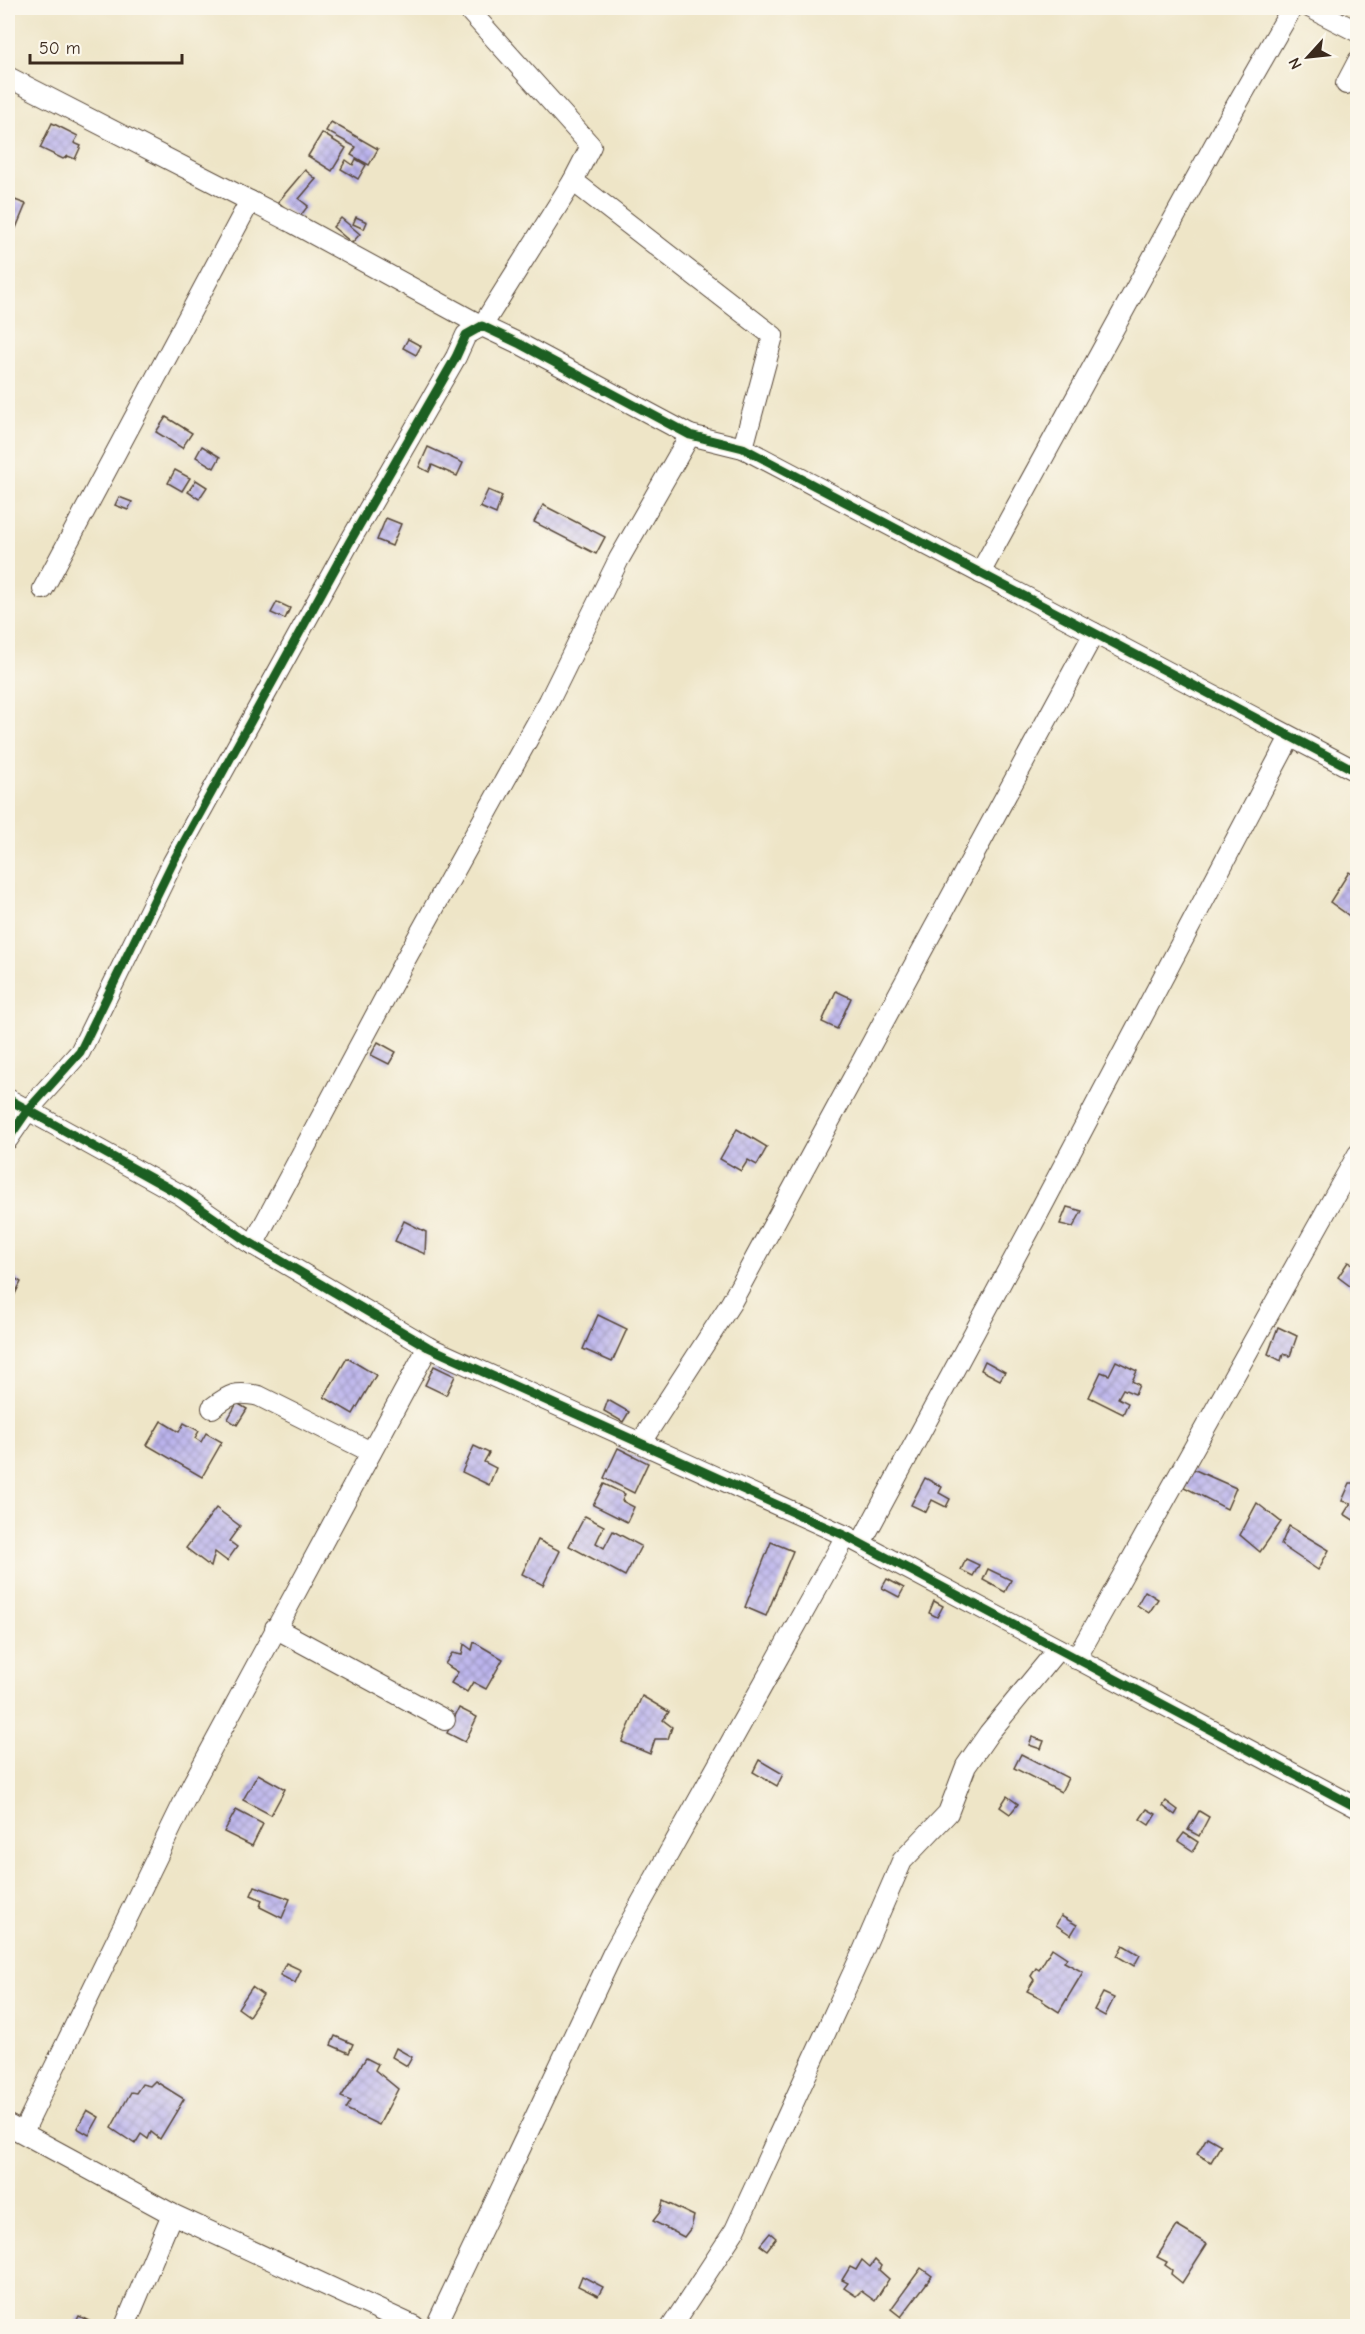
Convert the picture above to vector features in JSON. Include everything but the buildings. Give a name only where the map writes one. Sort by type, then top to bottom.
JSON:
[{"type":"street","points":[[8,1139],[28,1110],[80,1052],[173,862],[337,563],[456,357],[466,335],[482,326],[573,181],[591,146],[467,8]]},
{"type":"street","points":[[980,573],[1229,118],[1292,8]]},
{"type":"street","points":[[1311,8],[1358,32]]},
{"type":"street","points":[[1346,84],[1358,61]]},
{"type":"street","points":[[8,77],[250,201],[690,435],[743,448],[1358,772]]},
{"type":"street","points":[[573,181],[773,336],[743,448]]},
{"type":"street","points":[[43,589],[250,201]]},
{"type":"street","points":[[253,1245],[404,962],[549,701],[619,559],[690,435]]},
{"type":"street","points":[[641,1442],[731,1303],[1094,633]]},
{"type":"street","points":[[436,2326],[613,1953],[854,1540],[1044,1204],[1290,737]]},
{"type":"street","points":[[8,1099],[181,1195],[253,1245],[428,1347],[854,1540],[1358,1808]]},
{"type":"street","points":[[1076,1659],[1358,1154]]},
{"type":"street","points":[[414,2326],[172,2214],[15,2128],[193,1783],[428,1347]]},
{"type":"street","points":[[212,1408],[229,1395],[243,1392],[259,1396],[371,1452]]},
{"type":"street","points":[[276,1628],[444,1720]]},
{"type":"street","points":[[672,2326],[735,2230],[863,1952],[902,1861],[948,1813],[966,1766],[989,1733],[1058,1649]]},
{"type":"street","points":[[125,2326],[172,2214]]},
{"type":"cycle path","points":[[8,1139],[28,1110],[80,1052],[173,862],[349,543],[456,357],[466,335],[482,326],[690,435],[743,448],[1358,772]]},
{"type":"cycle path","points":[[8,1099],[181,1195],[247,1241],[428,1347],[846,1536],[1358,1808]]}]
